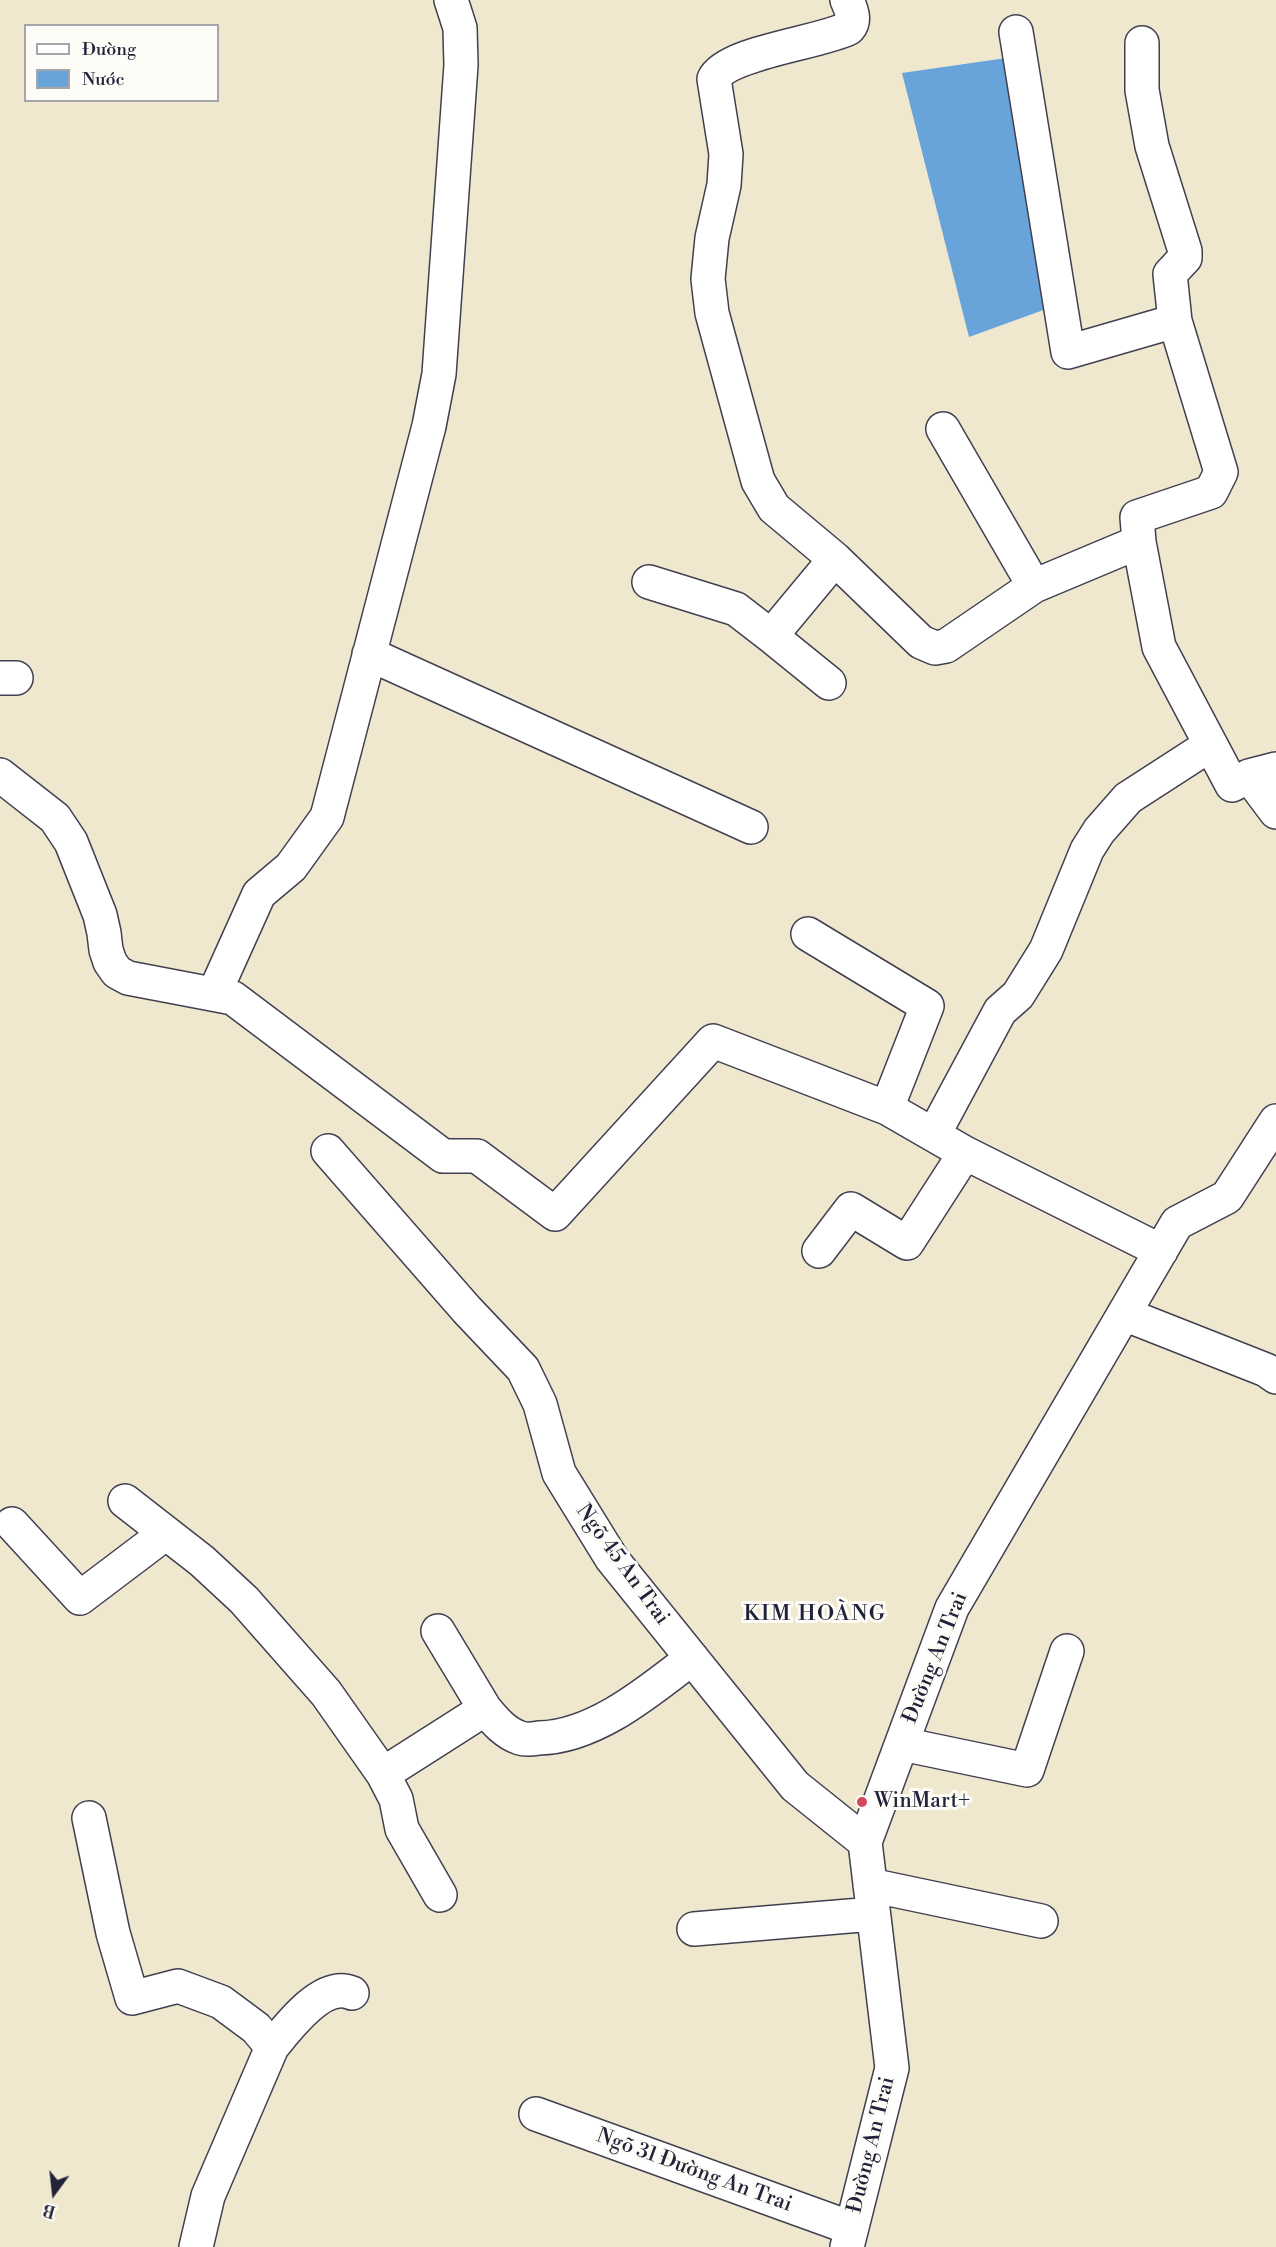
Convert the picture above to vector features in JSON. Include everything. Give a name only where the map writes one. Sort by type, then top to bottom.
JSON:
[{"type":"street","points":[[199,991],[259,894],[291,867],[327,817],[429,426],[439,374],[461,65],[460,28],[451,0]]},
{"type":"street","points":[[847,0],[853,18],[849,28],[747,58],[724,68],[714,79],[726,154],[724,185],[712,238],[708,279],[712,313],[758,481],[774,508],[793,526],[836,559],[921,642],[935,648],[946,646],[1034,586],[1139,542]]},
{"type":"street","points":[[1016,32],[1068,352],[1175,321]]},
{"type":"street","points":[[1142,43],[1142,90],[1152,146],[1185,251],[1185,258],[1170,274],[1175,321],[1221,472],[1211,492],[1137,517],[1139,542],[1159,647],[1232,785],[1262,773],[1276,812]]},
{"type":"street","points":[[943,429],[1034,586]]},
{"type":"street","points":[[771,636],[836,559]]},
{"type":"street","points":[[649,582],[736,609],[829,683]]},
{"type":"street","points":[[369,654],[751,827]]},
{"type":"street","points":[[933,1134],[1000,1011],[1018,995],[1046,950],[1083,860],[1099,831],[1128,798],[1210,745]]},
{"type":"street","points":[[0,775],[55,818],[71,842],[100,915],[106,950],[117,972],[128,978],[233,998],[443,1156],[477,1156],[555,1214],[713,1041],[887,1108],[965,1153],[1161,1251]]},
{"type":"street","points":[[808,933],[927,1006],[887,1108]]},
{"type":"street","name":"Đường An Trai","points":[[849,2238],[892,2068],[865,1842],[952,1608],[1177,1223],[1227,1197],[1276,1121]]},
{"type":"street","name":"Ngõ 45 An Trai","points":[[328,1151],[467,1310],[523,1369],[540,1404],[559,1473],[612,1559],[795,1786],[865,1842]]},
{"type":"street","points":[[819,1251],[851,1209],[907,1243],[965,1153]]},
{"type":"street","points":[[1124,1314],[1266,1370],[1276,1377]]},
{"type":"street","points":[[125,1501],[202,1561],[244,1600],[326,1692],[390,1786],[402,1829],[448,1889]]},
{"type":"street","points":[[12,1524],[80,1598],[166,1533]]},
{"type":"street","points":[[438,1631],[485,1709],[504,1730],[522,1739],[557,1738],[595,1723],[631,1704],[692,1658]]},
{"type":"street","points":[[902,1744],[1027,1770],[1067,1650]]},
{"type":"street","points":[[390,1786],[485,1709]]},
{"type":"street","points":[[90,1818],[113,1933],[132,1998],[178,1986],[221,2002],[256,2028],[272,2047]]},
{"type":"street","points":[[694,1929],[872,1899],[1041,1921]]},
{"type":"street","points":[[196,2247],[208,2196],[272,2047],[299,2014],[326,1995],[345,1989],[352,1992]]},
{"type":"street","name":"Ngõ 31 Đường An Trai","points":[[536,2114],[849,2238]]},
{"type":"water","points":[[1020,56],[1060,304],[969,337],[902,73]]},
{"type":"place","name":"WinMart+","points":[[862,1802]]},
{"type":"district","name":"KIM HOÀNG","points":[[815,1615]]}]
